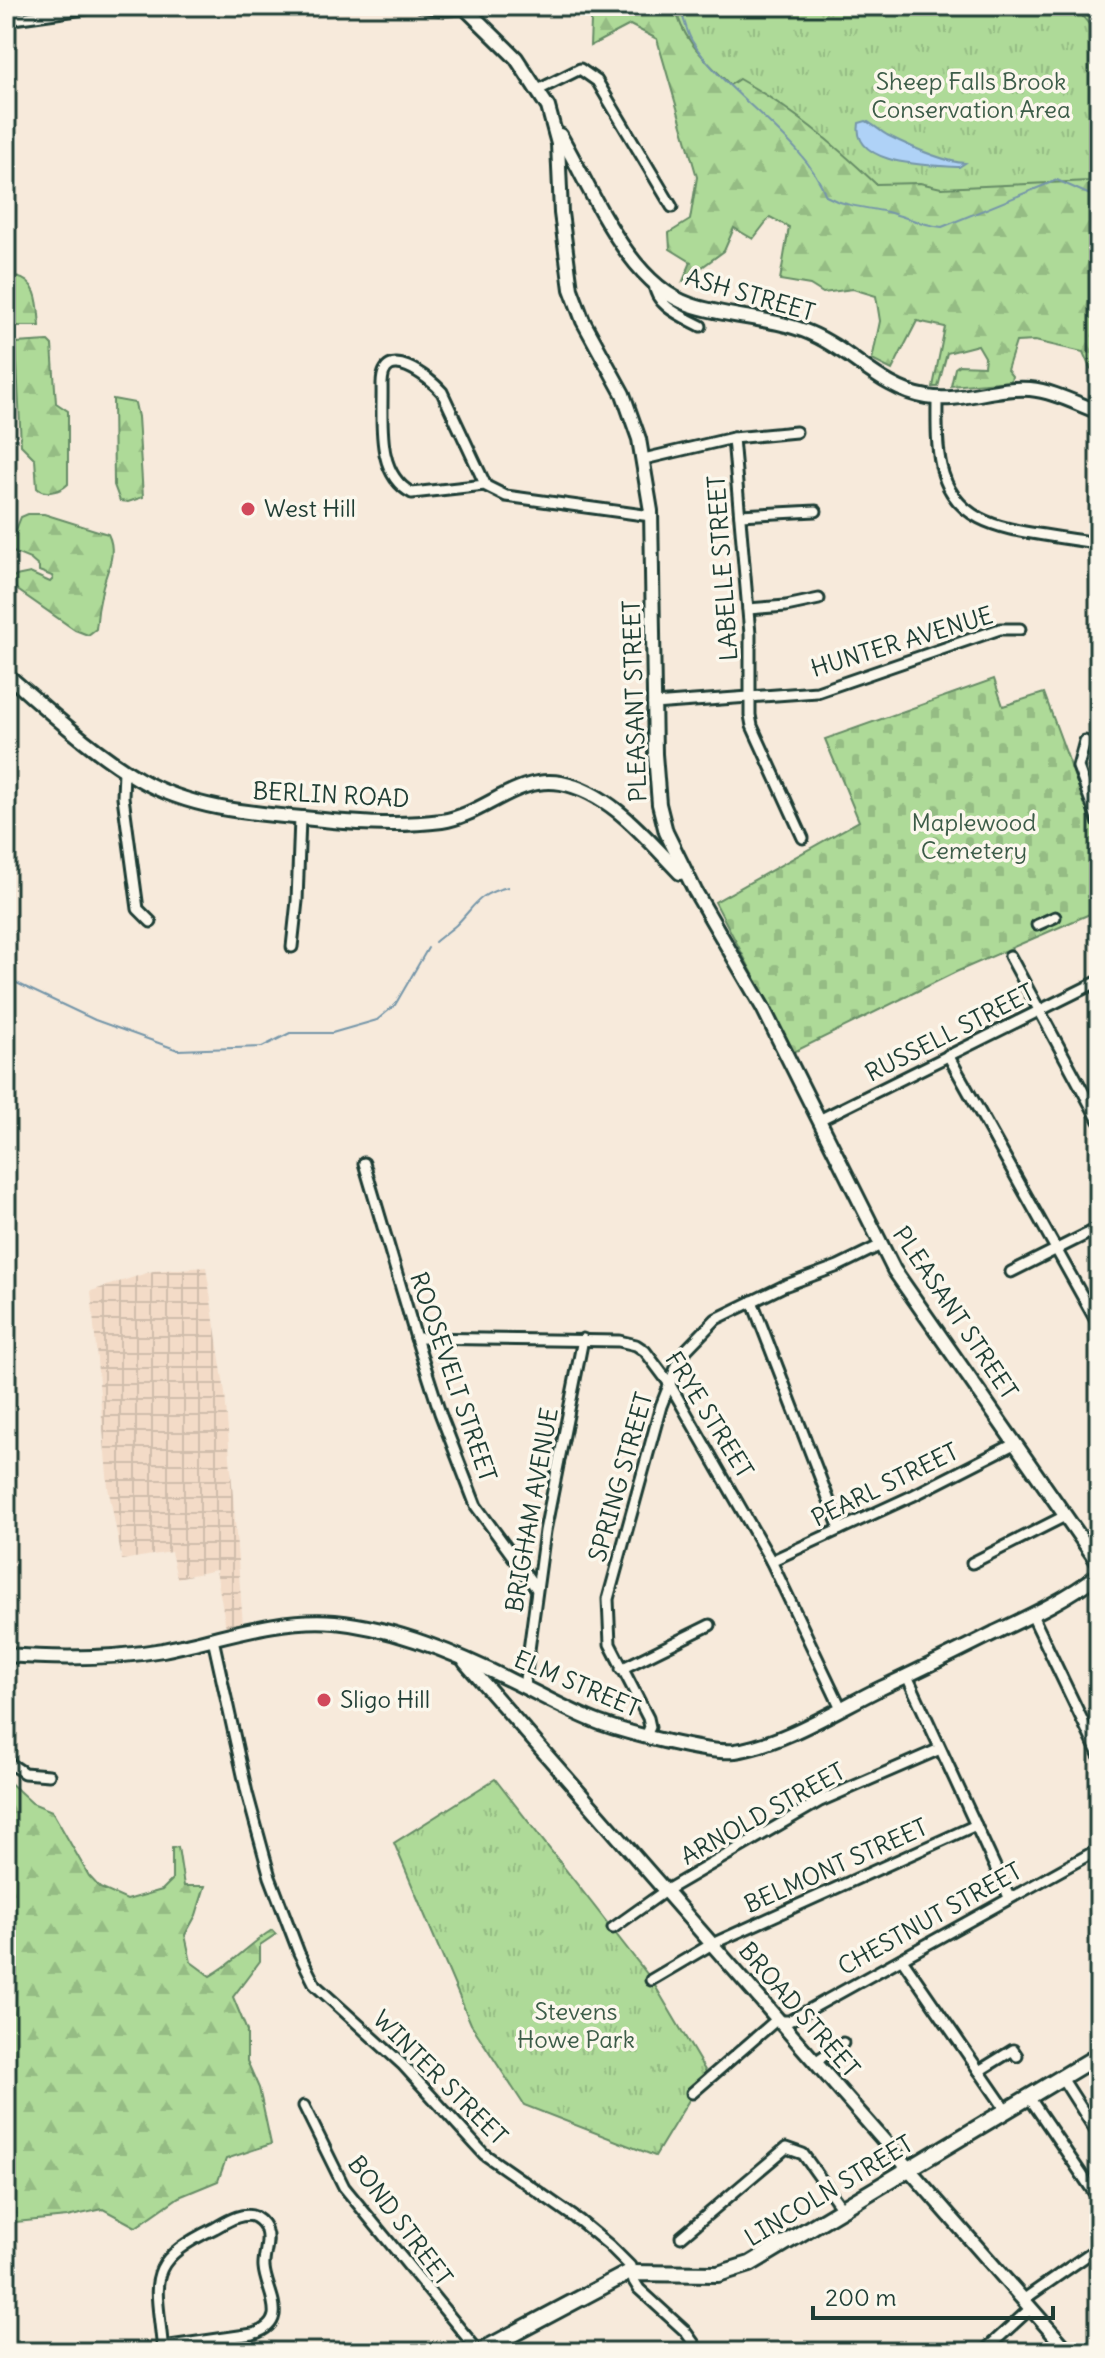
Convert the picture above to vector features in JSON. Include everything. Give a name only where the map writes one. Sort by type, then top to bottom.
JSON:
[{"type":"main road","name":"LINCOLN STREET","points":[[632,2272],[700,2275],[732,2270],[755,2261],[1099,2055]]},
{"type":"main road","points":[[479,2352],[632,2272]]},
{"type":"street","points":[[6,20],[106,6]]},
{"type":"street","points":[[420,6],[445,10],[465,7]]},
{"type":"street","name":"PLEASANT STREET","points":[[465,7],[516,58],[538,90],[555,126],[565,252],[574,298],[583,321],[623,394],[644,459],[651,516],[653,704],[659,804],[670,841],[695,891],[758,998],[881,1245],[926,1319],[1099,1564]]},
{"type":"street","points":[[538,90],[580,69],[597,81],[672,207]]},
{"type":"street","name":"ASH STREET","points":[[555,126],[630,255],[654,283],[689,305],[777,321],[812,334],[887,382],[909,392],[937,398],[1031,389],[1099,412]]},
{"type":"street","points":[[561,181],[584,178]]},
{"type":"street","points":[[654,283],[656,296],[701,326]]},
{"type":"street","points":[[485,485],[442,392],[425,375],[404,365],[392,365],[386,369],[382,384],[389,468],[396,482],[412,493],[485,485],[506,496],[651,516]]},
{"type":"street","points":[[937,398],[941,468],[954,497],[962,506],[987,524],[1007,530],[1099,543]]},
{"type":"street","points":[[644,459],[733,438],[796,432]]},
{"type":"street","name":"LABELLE STREET","points":[[733,438],[748,609],[750,715],[752,726],[803,838]]},
{"type":"street","points":[[740,515],[816,511]]},
{"type":"street","points":[[748,609],[819,599]]},
{"type":"street","name":"HUNTER AVENUE","points":[[653,704],[817,692],[1000,629],[1020,629]]},
{"type":"street","name":"BERLIN ROAD","points":[[6,674],[124,770],[189,800],[237,812],[381,824],[439,821],[477,809],[522,786],[540,782],[561,783],[588,792],[617,811],[695,891]]},
{"type":"street","points":[[1085,741],[1078,767],[1099,824]]},
{"type":"street","points":[[124,770],[123,797],[138,909],[151,922]]},
{"type":"street","points":[[1087,792],[1099,787]]},
{"type":"street","points":[[292,947],[300,818]]},
{"type":"street","points":[[1037,925],[1055,917]]},
{"type":"street","points":[[1010,956],[1099,1121]]},
{"type":"street","name":"RUSSELL STREET","points":[[819,1120],[1099,981]]},
{"type":"street","points":[[948,1055],[1099,1326]]},
{"type":"street","name":"ROOSEVELT STREET","points":[[364,1163],[440,1413],[476,1506],[536,1588]]},
{"type":"street","points":[[1011,1272],[1099,1228]]},
{"type":"street","name":"SPRING STREET","points":[[646,1736],[650,1727],[648,1718],[610,1644],[608,1599],[669,1383],[682,1356],[716,1319],[881,1245]]},
{"type":"street","points":[[752,1301],[840,1529]]},
{"type":"street","name":"FRYE STREET","points":[[416,1338],[619,1341],[645,1351],[669,1383],[771,1561],[841,1708]]},
{"type":"street","name":"BRIGHAM AVENUE","points":[[524,1687],[545,1531],[583,1339]]},
{"type":"street","name":"PEARL STREET","points":[[771,1561],[1016,1443]]},
{"type":"street","points":[[972,1563],[1065,1516]]},
{"type":"street","name":"ELM STREET","points":[[6,1655],[95,1658],[147,1652],[296,1623],[334,1622],[400,1636],[462,1658],[600,1723],[646,1736],[733,1751],[763,1743],[841,1708],[1032,1615],[1084,1586],[1099,1574]]},
{"type":"street","points":[[1032,1615],[1099,1755]]},
{"type":"street","points":[[621,1669],[710,1625]]},
{"type":"street","name":"WINTER STREET","points":[[213,1639],[247,1793],[270,1877],[299,1953],[315,1985],[403,2065],[484,2154],[609,2245],[630,2266],[639,2289],[685,2331],[700,2352]]},
{"type":"street","name":"BROAD STREET","points":[[462,1658],[1069,2352]]},
{"type":"street","points":[[907,1676],[1009,1897]]},
{"type":"street","points":[[496,1698],[510,1680]]},
{"type":"street","name":"ARNOLD STREET","points":[[613,1928],[665,1891],[820,1801],[940,1749]]},
{"type":"street","points":[[6,1761],[24,1773],[49,1775]]},
{"type":"street","name":"BELMONT STREET","points":[[651,1980],[712,1944],[976,1825]]},
{"type":"street","name":"CHESTNUT STREET","points":[[692,2093],[775,2021],[789,2021],[1099,1849]]},
{"type":"street","points":[[902,1959],[1006,2110]]},
{"type":"street","points":[[815,2062],[843,2043]]},
{"type":"street","points":[[979,2071],[1013,2050],[1017,2056]]},
{"type":"street","points":[[1062,2078],[1099,2136]]},
{"type":"street","points":[[1029,2097],[1099,2200]]},
{"type":"street","name":"BOND STREET","points":[[304,2106],[344,2187],[479,2352]]},
{"type":"street","points":[[681,2237],[786,2148],[803,2154],[843,2210]]},
{"type":"street","points":[[249,2215],[258,2218],[266,2228],[263,2265],[275,2312],[272,2323],[263,2331],[253,2334],[163,2350],[157,2284],[160,2270],[170,2254],[234,2218],[249,2215]]},
{"type":"street","points":[[983,2352],[1027,2304],[1099,2247]]},
{"type":"shaded area","points":[[206,1267],[225,1393],[243,1625],[226,1628],[216,1570],[177,1578],[171,1552],[122,1560],[108,1487],[91,1291],[153,1271]]},
{"type":"green space","points":[[586,6],[1080,6],[1099,28],[1099,321],[1093,336],[1099,341],[1099,373],[1090,368],[1083,352],[1035,341],[1016,342],[1007,370],[1012,376],[1011,381],[951,386],[955,368],[959,365],[984,366],[985,357],[978,345],[947,353],[938,387],[933,387],[945,327],[917,321],[892,370],[872,360],[880,321],[876,296],[853,289],[823,293],[810,285],[780,280],[789,227],[770,217],[753,239],[734,228],[724,251],[683,281],[691,262],[670,249],[669,233],[690,220],[697,177],[657,39],[630,25],[590,46],[591,21]]},
{"type":"green space","name":"Sheep Falls Brook Conservation Area","points":[[675,6],[1074,6],[1099,36],[1099,124],[1095,123],[1089,181],[941,188],[920,183],[876,184],[794,114],[739,79],[730,85],[689,40]]},
{"type":"green space","points":[[16,277],[24,279],[33,289],[40,326],[9,326],[6,287]]},
{"type":"green space","points":[[48,341],[52,345],[56,403],[68,411],[68,484],[48,492],[37,488],[35,459],[21,445],[16,343]]},
{"type":"green space","points":[[113,399],[135,403],[138,417],[143,497],[128,502],[120,501],[114,485]]},
{"type":"green space","points":[[44,514],[108,534],[112,549],[110,562],[96,629],[88,635],[75,630],[6,582],[6,578],[30,573],[50,582],[53,579],[39,571],[30,559],[8,550],[21,517]]},
{"type":"green space","name":"Maplewood Cemetery","points":[[994,679],[1003,706],[1044,693],[1099,842],[1099,910],[956,972],[794,1052],[715,902],[859,821],[825,739]]},
{"type":"green space","points":[[6,1779],[32,1803],[52,1811],[89,1876],[100,1888],[127,1900],[162,1890],[172,1880],[172,1848],[178,1847],[184,1886],[205,1886],[196,1915],[185,1935],[191,1962],[210,1976],[272,1930],[276,1934],[260,1945],[260,1961],[233,1997],[247,2031],[247,2061],[259,2088],[271,2144],[226,2159],[218,2181],[179,2197],[136,2227],[103,2209],[67,2217],[6,2223]]},
{"type":"green space","name":"Stevens Howe Park","points":[[495,1779],[651,1979],[706,2072],[655,2156],[524,2105],[471,2024],[394,1843]]},
{"type":"water","points":[[866,121],[915,148],[965,163],[959,167],[913,164],[880,156],[867,148],[860,137],[859,123]]},
{"type":"waterway","points":[[679,6],[690,37],[707,61],[801,155],[826,196],[834,200],[942,227],[1057,180],[1099,199]]},
{"type":"waterway","points":[[435,942],[483,897],[508,887]]},
{"type":"waterway","points":[[6,978],[95,1020],[178,1050],[262,1047],[290,1033],[332,1033],[377,1020],[395,1005],[428,948]]},
{"type":"place","name":"West Hill","points":[[248,509]]},
{"type":"place","name":"Sligo Hill","points":[[324,1700]]}]
